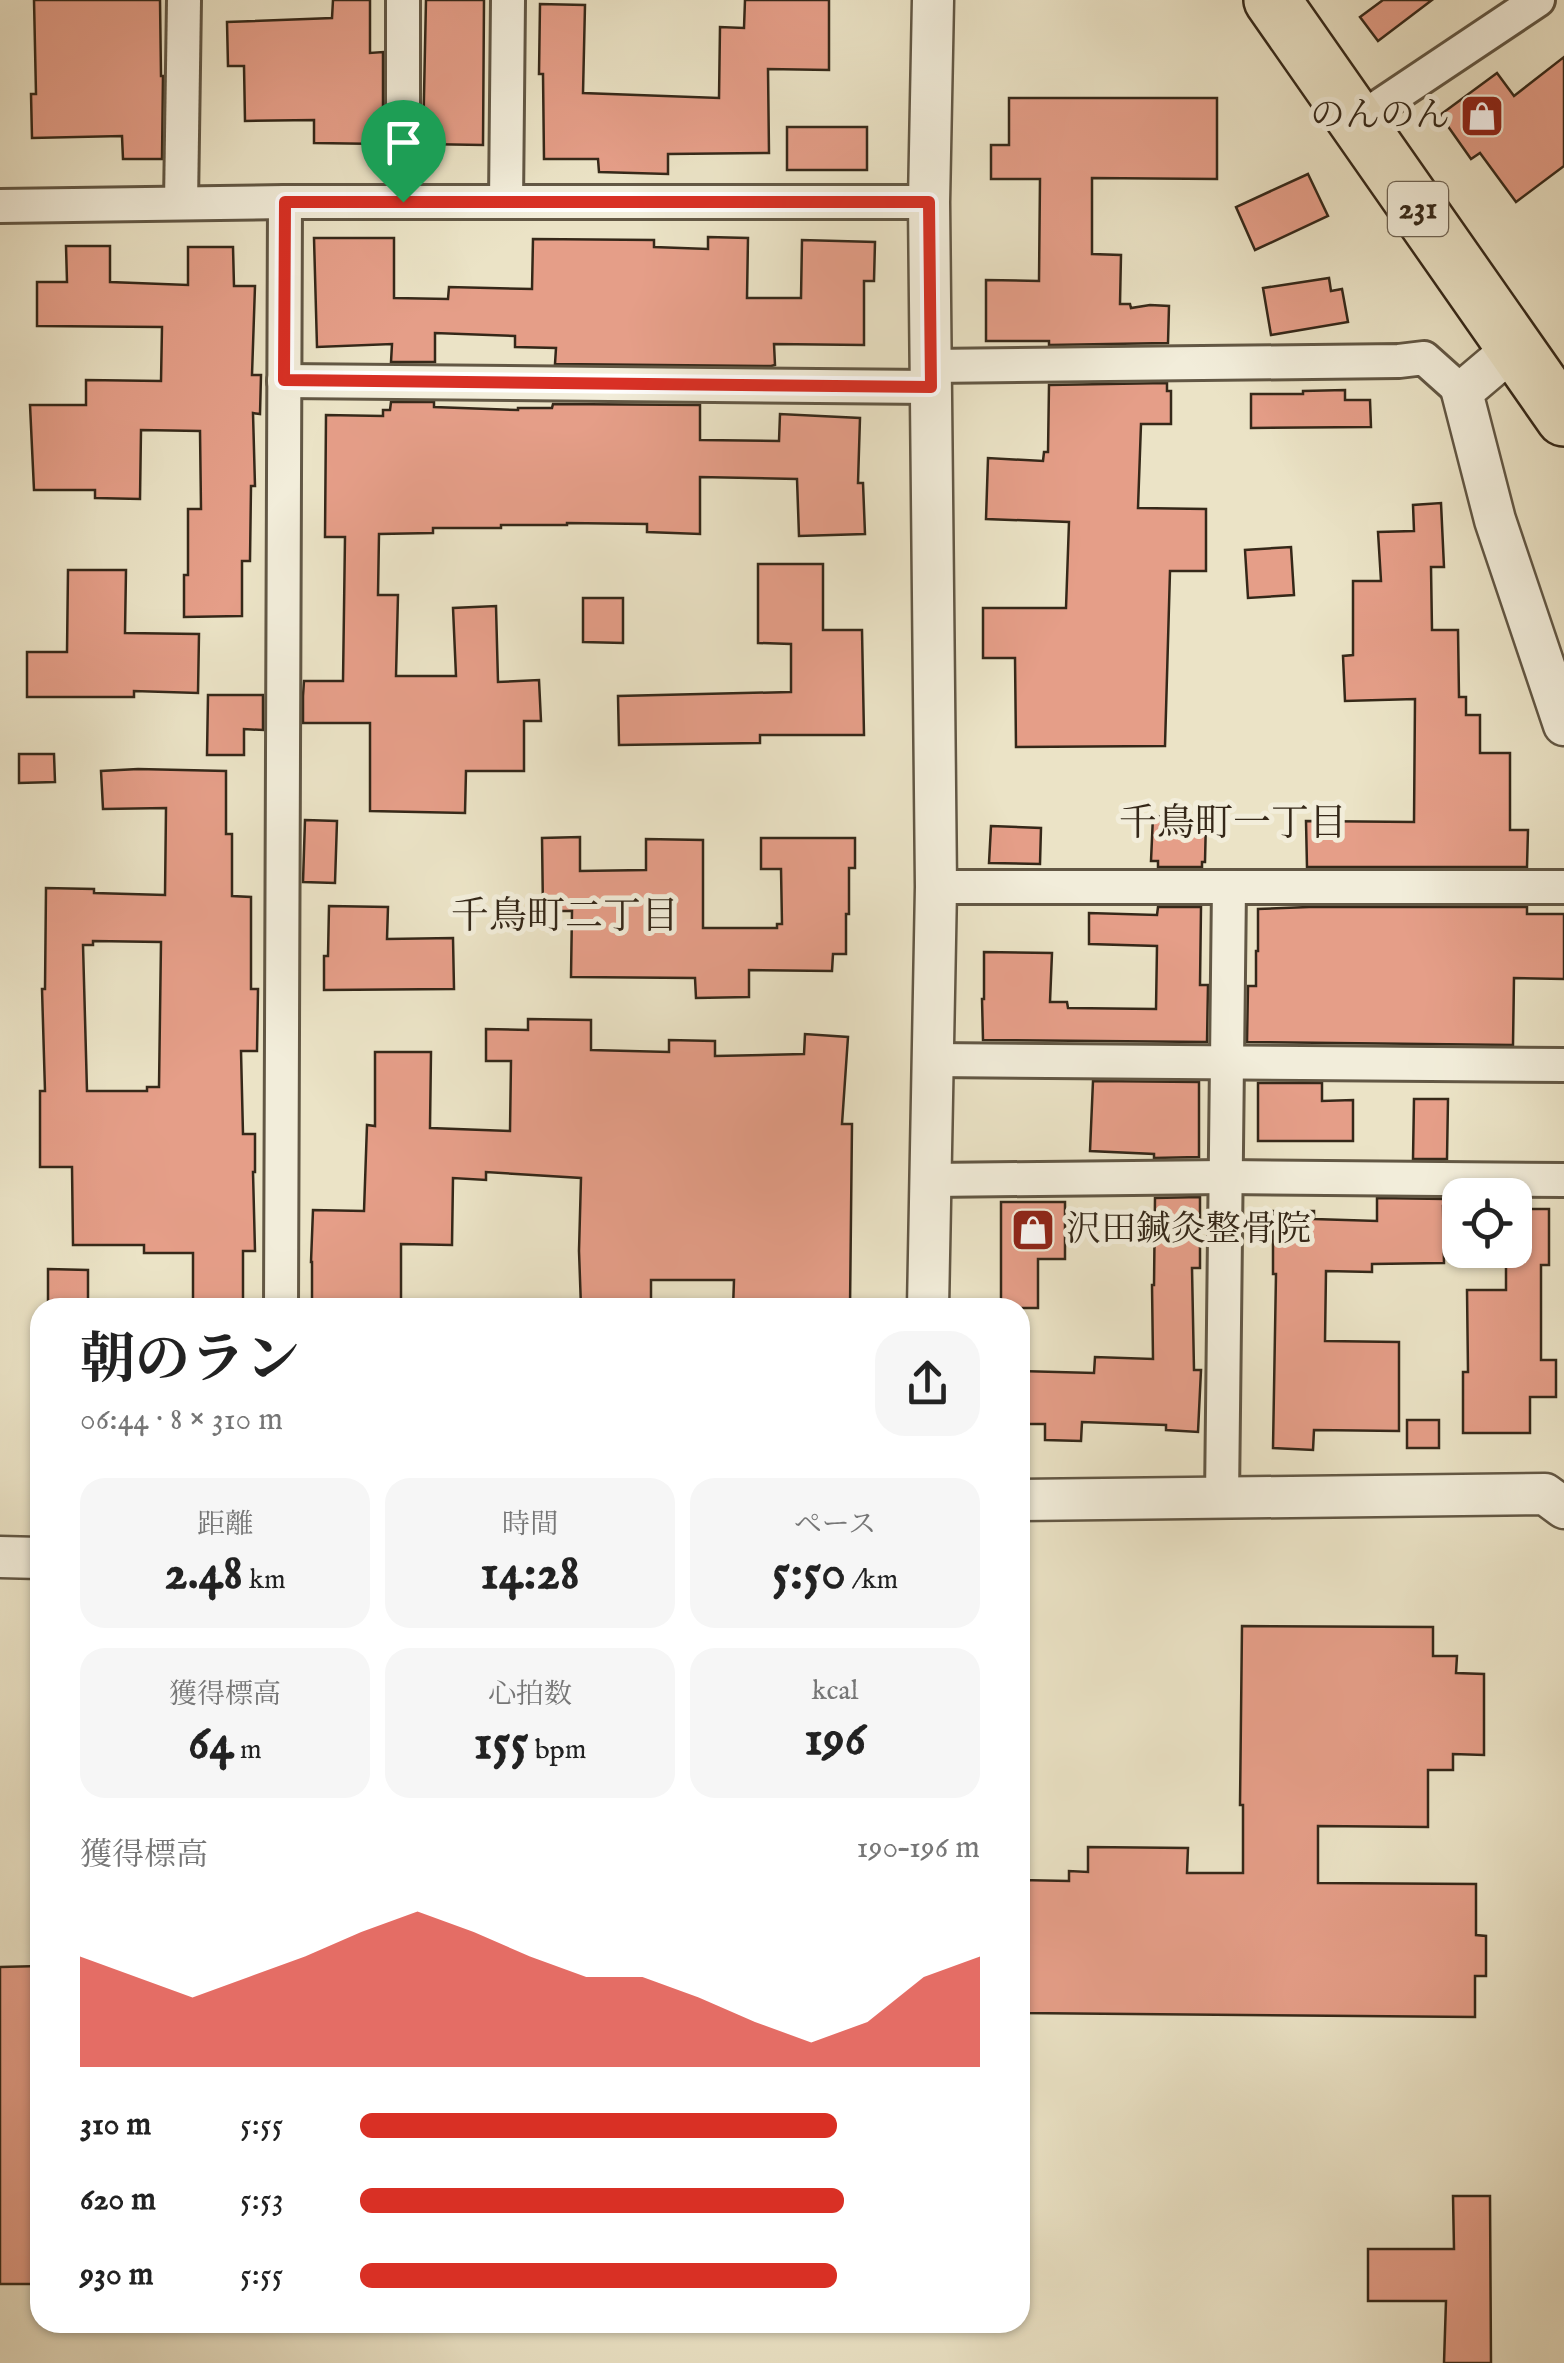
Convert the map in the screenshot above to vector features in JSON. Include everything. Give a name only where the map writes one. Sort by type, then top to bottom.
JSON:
[{"type":"highway","name":"231","points":[[1272,0],[1564,418]]},
{"type":"street","points":[[181,203],[184,0]]},
{"type":"street","points":[[403,0],[403,202]]},
{"type":"street","points":[[506,202],[508,0]]},
{"type":"street","points":[[928,1298],[936,886],[929,202],[933,0]]},
{"type":"street","points":[[1357,121],[1538,0]]},
{"type":"street","points":[[281,1298],[285,202]]},
{"type":"street","points":[[0,206],[929,202]]},
{"type":"street","points":[[1462,392],[1514,348]]},
{"type":"street","points":[[284,380],[931,376],[1424,358],[1462,392],[1495,520],[1564,725]]},
{"type":"street","points":[[936,886],[1564,887]]},
{"type":"street","points":[[1222,1498],[1230,887]]},
{"type":"street","points":[[933,1060],[1564,1066]]},
{"type":"street","points":[[931,1180],[1226,1177],[1564,1180]]},
{"type":"street","points":[[1030,1500],[1546,1494],[1564,1508]]},
{"type":"street","points":[[0,1557],[30,1558]]},
{"type":"building","points":[[34,0],[160,0],[162,159],[123,159],[122,136],[32,138],[31,94],[36,94]]},
{"type":"building","points":[[333,0],[370,0],[370,53],[383,52],[383,144],[314,143],[314,120],[245,121],[244,66],[228,66],[227,22],[332,18]]},
{"type":"building","points":[[426,0],[484,0],[483,145],[423,144]]},
{"type":"building","points":[[745,0],[829,0],[829,70],[768,69],[769,153],[668,154],[668,174],[599,172],[598,159],[544,159],[540,4],[585,5],[583,93],[719,98],[720,27],[744,28]]},
{"type":"building","points":[[1383,0],[1432,0],[1378,41],[1360,17]]},
{"type":"building","points":[[1564,57],[1564,166],[1516,202],[1480,153],[1471,159],[1440,115],[1497,73],[1514,96]]},
{"type":"building","points":[[1009,98],[1217,98],[1217,179],[1092,178],[1092,254],[1121,255],[1120,304],[1130,304],[1131,308],[1169,306],[1168,343],[1049,345],[1049,341],[986,341],[986,280],[1039,281],[1040,179],[991,179],[991,145],[1009,145]]},
{"type":"building","points":[[787,127],[867,127],[867,170],[787,170]]},
{"type":"building","points":[[1308,174],[1328,216],[1255,250],[1236,207]]},
{"type":"building","points":[[708,237],[748,238],[747,298],[801,298],[802,240],[875,242],[874,281],[864,281],[864,345],[774,344],[775,365],[771,366],[555,364],[556,348],[515,347],[515,336],[435,333],[435,362],[391,362],[392,344],[317,347],[314,238],[394,238],[394,298],[448,299],[449,287],[532,289],[533,239],[654,240],[654,247],[708,249]]},
{"type":"building","points":[[66,246],[110,246],[110,282],[188,285],[188,247],[233,247],[234,286],[255,286],[252,375],[261,375],[260,414],[253,413],[255,486],[251,486],[250,561],[242,561],[242,616],[184,617],[188,509],[201,509],[200,431],[141,430],[140,499],[95,498],[95,490],[34,490],[30,405],[86,405],[86,380],[161,381],[162,327],[37,326],[37,282],[67,282]]},
{"type":"building","points":[[1329,278],[1331,291],[1342,289],[1348,322],[1271,335],[1263,288]]},
{"type":"building","points":[[1167,383],[1167,391],[1171,391],[1171,424],[1141,424],[1138,508],[1206,509],[1206,571],[1170,571],[1165,746],[1016,747],[1015,658],[983,658],[983,608],[1066,608],[1069,522],[986,519],[988,458],[1043,461],[1044,452],[1048,452],[1049,385]]},
{"type":"building","points":[[1345,390],[1345,400],[1370,400],[1371,427],[1251,428],[1251,394]]},
{"type":"building","points":[[391,402],[518,410],[552,408],[553,404],[700,405],[700,440],[779,441],[780,414],[860,418],[858,483],[863,483],[865,534],[799,536],[797,479],[700,477],[700,534],[647,532],[647,524],[567,523],[379,534],[378,595],[398,595],[396,676],[456,676],[453,608],[496,606],[498,682],[539,680],[541,721],[524,721],[524,771],[466,771],[465,813],[370,811],[370,723],[303,723],[303,696],[304,681],[343,681],[345,537],[325,537],[326,415],[383,416],[383,410],[390,410]]},
{"type":"building","points":[[1441,503],[1444,567],[1431,567],[1432,630],[1458,630],[1459,697],[1466,697],[1466,715],[1480,715],[1480,753],[1510,753],[1510,830],[1528,830],[1527,867],[1307,867],[1306,821],[1414,822],[1415,699],[1345,701],[1343,656],[1353,655],[1353,581],[1381,581],[1378,532],[1414,531],[1413,505]]},
{"type":"building","points":[[1291,547],[1294,595],[1248,598],[1245,550]]},
{"type":"building","points":[[758,564],[823,564],[823,630],[862,630],[864,735],[760,735],[760,743],[619,745],[618,696],[791,692],[791,644],[758,643]]},
{"type":"building","points":[[68,570],[126,570],[125,633],[199,634],[198,693],[134,691],[134,697],[27,697],[27,652],[67,652]]},
{"type":"building","points":[[583,598],[623,598],[623,643],[583,642]]},
{"type":"building","points":[[208,695],[263,695],[263,730],[244,729],[244,755],[207,755]]},
{"type":"building","points":[[19,754],[54,754],[55,782],[19,783]]},
{"type":"building","points":[[101,771],[226,771],[226,834],[232,834],[232,896],[251,897],[251,989],[258,989],[257,1051],[241,1051],[243,1134],[255,1134],[255,1251],[243,1251],[243,1298],[193,1298],[193,1253],[144,1253],[144,1245],[73,1245],[72,1167],[40,1167],[40,1091],[45,1091],[42,989],[46,888],[165,895],[166,808],[103,809]],"holes":[[[93,941],[161,942],[159,1087],[147,1087],[147,1091],[87,1091],[83,945],[93,945]]]},
{"type":"building","points":[[1153,816],[1206,818],[1202,867],[1158,867],[1158,861],[1151,861]]},
{"type":"building","points":[[305,820],[337,821],[335,883],[303,882]]},
{"type":"building","points":[[991,826],[1041,828],[1040,864],[989,863]]},
{"type":"building","points":[[580,837],[580,871],[646,870],[646,839],[703,840],[703,928],[777,928],[777,924],[782,924],[781,869],[761,869],[761,838],[855,838],[855,868],[849,868],[846,954],[833,954],[832,971],[749,970],[749,997],[696,998],[695,978],[571,977],[572,911],[543,911],[542,838]]},
{"type":"building","points":[[329,906],[388,907],[387,939],[453,938],[454,989],[324,990]]},
{"type":"building","points":[[1158,907],[1201,907],[1200,985],[1208,985],[1207,1042],[983,1040],[984,952],[1052,953],[1050,1002],[1067,1002],[1068,1008],[1156,1009],[1157,946],[1089,944],[1089,913],[1157,915]]},
{"type":"building","points":[[1527,907],[1527,914],[1564,914],[1564,979],[1514,978],[1513,1045],[1247,1042],[1248,986],[1256,986],[1258,909]]},
{"type":"building","points":[[528,1019],[591,1020],[591,1050],[669,1052],[669,1040],[715,1041],[715,1056],[804,1054],[805,1034],[848,1037],[842,1124],[852,1124],[850,1298],[733,1298],[734,1280],[651,1280],[651,1298],[581,1298],[581,1178],[486,1172],[486,1180],[453,1178],[452,1245],[401,1244],[401,1298],[312,1298],[313,1210],[364,1211],[367,1125],[375,1126],[375,1052],[431,1052],[430,1128],[510,1131],[511,1061],[486,1061],[486,1029],[528,1030]]},
{"type":"building","points":[[1093,1081],[1199,1082],[1199,1157],[1154,1158],[1154,1154],[1090,1151]]},
{"type":"building","points":[[1258,1083],[1322,1083],[1322,1101],[1353,1100],[1353,1141],[1258,1141]]},
{"type":"building","points":[[1414,1099],[1448,1099],[1447,1159],[1413,1159]]},
{"type":"building","points":[[1200,1197],[1200,1268],[1192,1268],[1194,1370],[1201,1370],[1198,1432],[1166,1430],[1166,1425],[1082,1422],[1081,1441],[1045,1440],[1045,1424],[1030,1424],[1030,1371],[1094,1373],[1095,1357],[1153,1359],[1155,1198]]},
{"type":"building","points":[[1377,1198],[1442,1199],[1442,1263],[1372,1264],[1372,1272],[1326,1271],[1325,1341],[1399,1342],[1399,1431],[1314,1430],[1313,1450],[1273,1448],[1273,1211],[1314,1211],[1314,1219],[1377,1221]]},
{"type":"building","name":"沢田鍼灸整骨院","points":[[1001,1202],[1065,1202],[1065,1259],[1038,1259],[1038,1308],[1030,1308],[1030,1298],[1001,1298]]},
{"type":"building","points":[[1532,1209],[1549,1209],[1549,1265],[1541,1265],[1541,1360],[1556,1360],[1556,1397],[1530,1397],[1530,1433],[1463,1433],[1463,1372],[1468,1372],[1467,1290],[1506,1290],[1506,1268],[1532,1268]]},
{"type":"building","points":[[48,1269],[88,1270],[88,1298],[48,1298]]},
{"type":"building","points":[[1407,1420],[1439,1420],[1439,1448],[1407,1448]]},
{"type":"building","points":[[1242,1626],[1433,1627],[1433,1656],[1457,1656],[1456,1673],[1484,1674],[1484,1755],[1453,1754],[1453,1770],[1428,1770],[1428,1827],[1318,1826],[1318,1883],[1476,1884],[1476,1935],[1486,1936],[1486,1976],[1475,1976],[1475,2017],[1030,2013],[1030,1880],[1069,1881],[1069,1871],[1088,1872],[1088,1847],[1188,1848],[1187,1873],[1243,1873]]},
{"type":"building","points":[[30,1966],[30,2284],[0,2284],[0,1967]]},
{"type":"building","points":[[1453,2196],[1490,2196],[1491,2363],[1444,2363],[1446,2301],[1368,2301],[1368,2249],[1454,2249]]},
{"type":"place","name":"のんのん","points":[[1482,116]]},
{"type":"place","name":"沢田鍼灸整骨院","points":[[1033,1230]]},
{"type":"district","name":"千鳥町一丁目","points":[[1233,825]]},
{"type":"district","name":"千鳥町二丁目","points":[[565,918]]},
{"type":"route","points":[[285,202],[403,202],[929,202],[931,387],[284,380],[285,202]]}]
